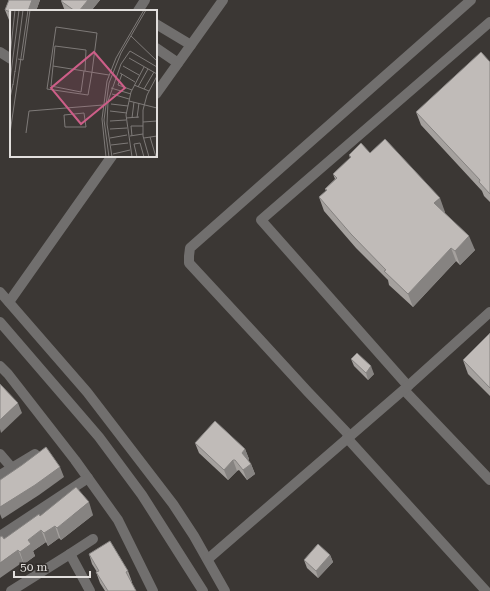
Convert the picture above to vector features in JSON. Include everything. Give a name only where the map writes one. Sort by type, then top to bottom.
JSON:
[{"type":"street","points":[[139,10],[145,0]]},
{"type":"street","points":[[157,93],[223,0]]},
{"type":"street","points":[[471,0],[190,248],[188,256],[190,263],[349,437],[486,591]]},
{"type":"street","points":[[490,22],[261,220],[406,388],[490,480]]},
{"type":"street","points":[[157,25],[191,45]]},
{"type":"street","points":[[157,49],[178,63]]},
{"type":"street","points":[[0,52],[10,58]]},
{"type":"street","points":[[9,302],[111,157]]},
{"type":"street","points":[[0,292],[87,392],[173,504],[208,559],[225,591]]},
{"type":"street","points":[[208,559],[406,388],[490,312]]},
{"type":"street","points":[[0,322],[99,437],[142,495],[204,591]]},
{"type":"street","points":[[0,366],[13,380],[118,520],[153,591]]},
{"type":"street","points":[[0,454],[12,468]]},
{"type":"street","points":[[0,475],[35,454]]},
{"type":"street","points":[[0,536],[88,478]]},
{"type":"street","points":[[12,591],[93,539]]},
{"type":"street","points":[[70,554],[90,591]]},
{"type":"building","points":[[9,0],[32,0],[28,10],[10,10],[10,12],[5,10]]},
{"type":"building","points":[[88,0],[80,10],[74,10],[61,1]]},
{"type":"building","points":[[481,52],[490,62],[490,194],[479,182],[480,180],[416,112]]},
{"type":"building","points":[[385,139],[440,198],[434,203],[469,236],[455,251],[451,248],[408,294],[384,271],[386,270],[351,234],[319,197],[337,178],[333,174],[351,157],[349,155],[361,143],[370,153]]},
{"type":"building","points":[[490,333],[490,388],[463,360]]},
{"type":"building","points":[[357,353],[371,366],[366,373],[351,359]]},
{"type":"building","points":[[0,384],[18,403],[0,420]]},
{"type":"building","points":[[215,421],[245,449],[242,453],[251,464],[243,470],[235,460],[233,460],[224,470],[195,443]]},
{"type":"building","points":[[46,447],[60,467],[0,507],[0,480]]},
{"type":"building","points":[[76,487],[89,502],[57,528],[55,526],[44,533],[41,530],[28,540],[31,544],[20,552],[18,550],[0,563],[0,537],[2,536],[4,539],[39,514],[40,516]]},
{"type":"building","points":[[110,541],[128,571],[126,572],[136,591],[108,591],[96,572],[99,571],[89,554]]},
{"type":"building","points":[[318,544],[330,555],[316,571],[304,560]]}]
